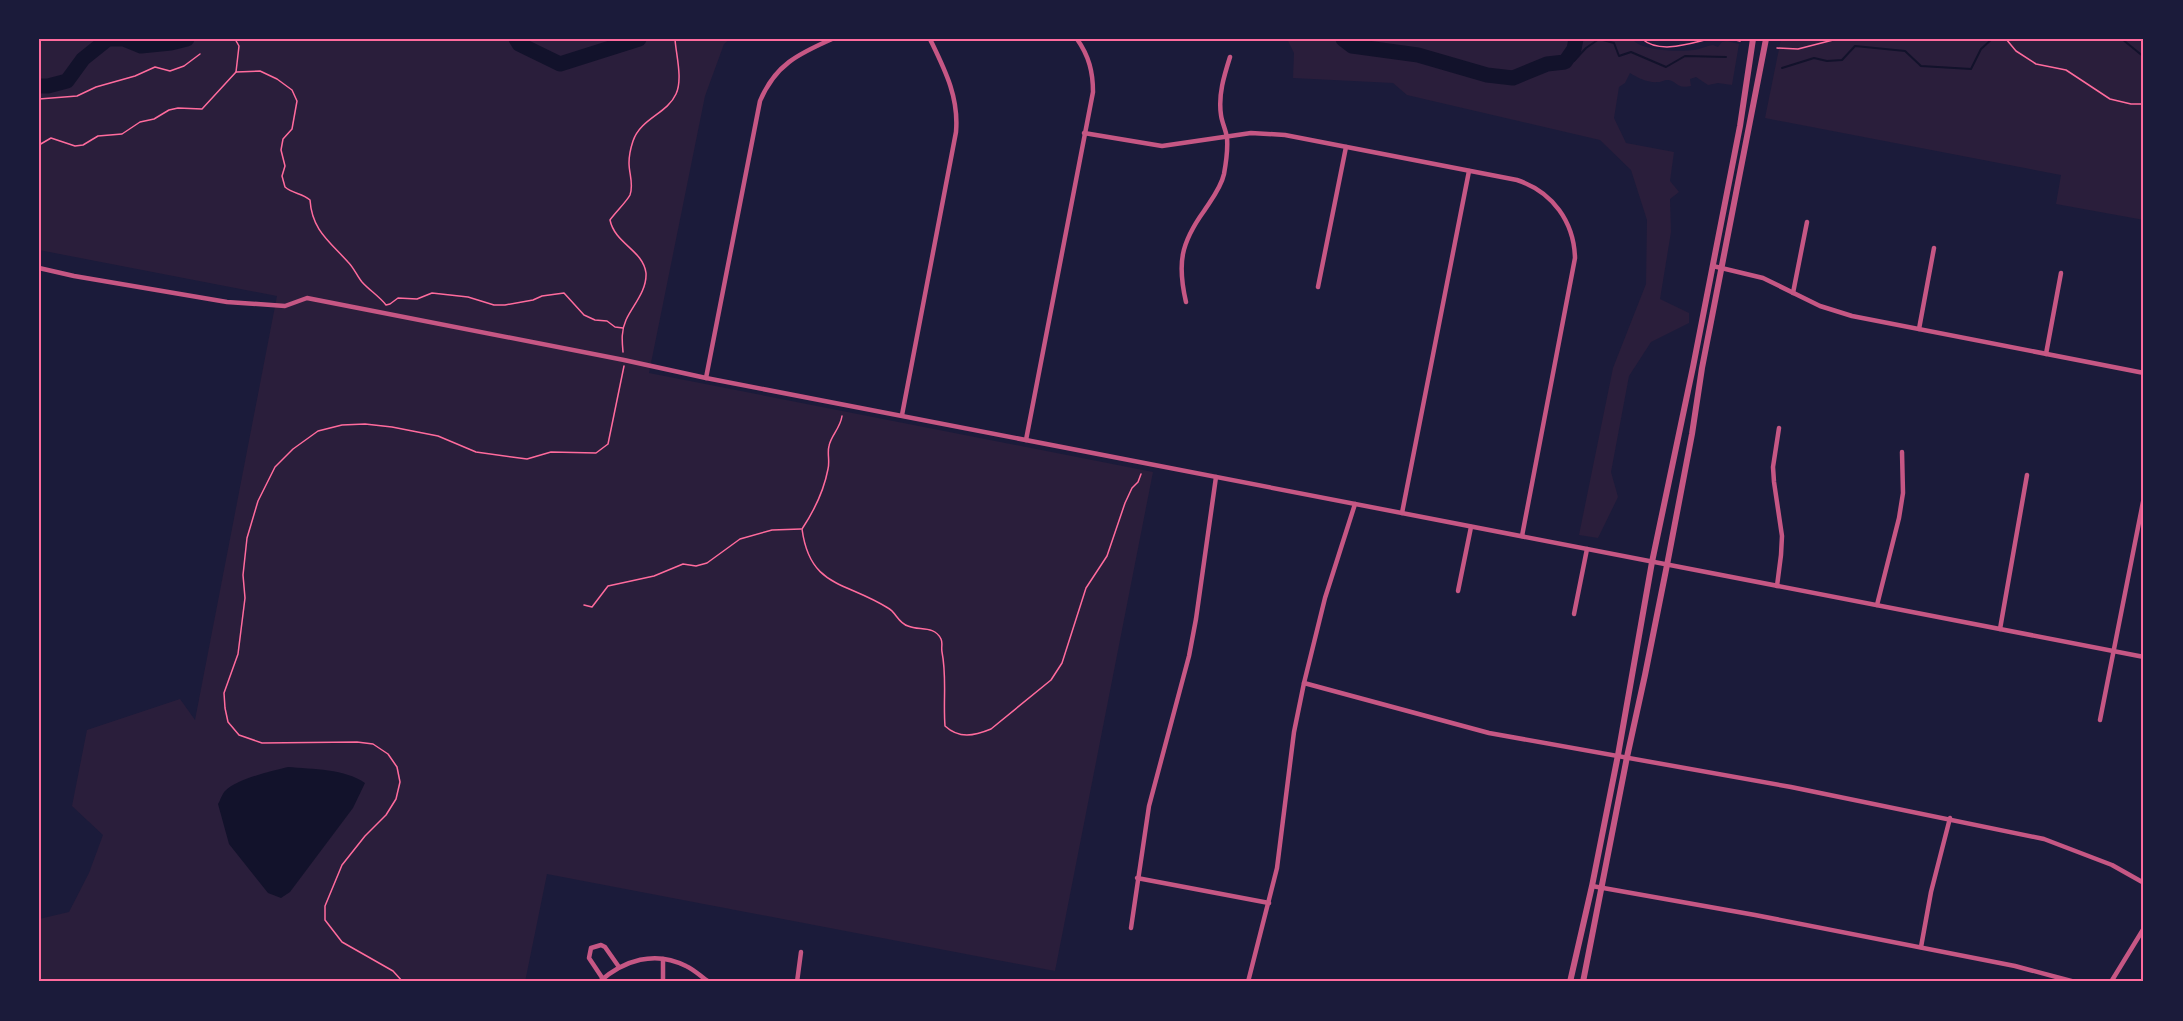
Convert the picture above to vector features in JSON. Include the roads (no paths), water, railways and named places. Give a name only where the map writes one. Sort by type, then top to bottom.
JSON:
[{"type":"street","points":[[706,378],[760,101],[773,76],[783,66],[798,55],[832,39]]},
{"type":"street","points":[[902,415],[956,132],[954,92],[930,39]]},
{"type":"street","points":[[1570,982],[1618,755],[1652,562],[1713,266],[1754,39]]},
{"type":"street","points":[[1583,982],[1627,757],[1646,675],[1766,39]]},
{"type":"street","points":[[1026,440],[1093,92],[1093,79],[1088,58],[1079,40]]},
{"type":"street","points":[[1186,302],[1180,277],[1185,245],[1192,227],[1223,178],[1227,137],[1220,103],[1221,88],[1230,57]]},
{"type":"street","points":[[1084,133],[1162,146],[1251,133],[1285,135],[1517,180],[1540,190],[1556,205],[1565,218],[1575,250],[1574,270],[1522,536]]},
{"type":"street","points":[[1318,287],[1346,147]]},
{"type":"street","points":[[1402,513],[1469,171]]},
{"type":"street","points":[[1793,293],[1807,222]]},
{"type":"street","points":[[1919,329],[1934,248]]},
{"type":"street","points":[[1713,266],[1763,278],[1836,312],[2144,373]]},
{"type":"street","points":[[39,268],[227,302],[285,306],[307,298],[706,378],[2144,657]]},
{"type":"street","points":[[2046,354],[2061,273]]},
{"type":"street","points":[[1777,586],[1782,536],[1773,467],[1779,428]]},
{"type":"street","points":[[1877,605],[1899,518],[1903,493],[1902,452]]},
{"type":"street","points":[[2000,629],[2027,475]]},
{"type":"street","points":[[1131,928],[1149,806],[1189,656],[1196,619],[1216,477]]},
{"type":"street","points":[[2100,720],[2144,497]]},
{"type":"street","points":[[1248,982],[1277,868],[1294,732],[1304,683],[1325,598],[1355,504]]},
{"type":"street","points":[[1458,591],[1471,526]]},
{"type":"street","points":[[1574,614],[1587,549]]},
{"type":"street","points":[[1304,683],[1489,733],[1791,787],[2043,838],[2112,865],[2144,883]]},
{"type":"street","points":[[1920,947],[1931,892],[1950,819]]},
{"type":"street","points":[[1137,878],[1269,903]]},
{"type":"street","points":[[1592,886],[1920,947],[2015,966],[2075,982]]},
{"type":"street","points":[[2111,982],[2144,928]]},
{"type":"street","points":[[619,967],[606,947],[601,945],[591,948],[589,958],[601,980],[629,962],[663,959],[686,966],[706,981]]},
{"type":"street","points":[[797,982],[801,952]]},
{"type":"street","points":[[663,959],[663,982]]},
{"type":"waterway","points":[[39,86],[67,81],[83,59],[108,39],[124,39],[141,46],[187,39]]},
{"type":"waterway","points":[[516,39],[519,44],[560,64],[639,39]]},
{"type":"waterway","points":[[1343,39],[1352,46],[1418,55],[1487,75],[1513,78],[1547,64],[1565,62],[1574,49],[1576,39]]},
{"type":"waterway","points":[[1599,39],[1614,43],[1619,56],[1631,52],[1666,67],[1685,56],[1726,57]]},
{"type":"waterway","points":[[1565,62],[1574,61],[1586,48],[1599,39]]},
{"type":"waterway","points":[[1782,68],[1814,58],[1827,61],[1842,60],[1855,46],[1905,51],[1921,66],[1971,69],[1981,49],[1992,39]]},
{"type":"waterway","points":[[2122,39],[2144,57]]}]
